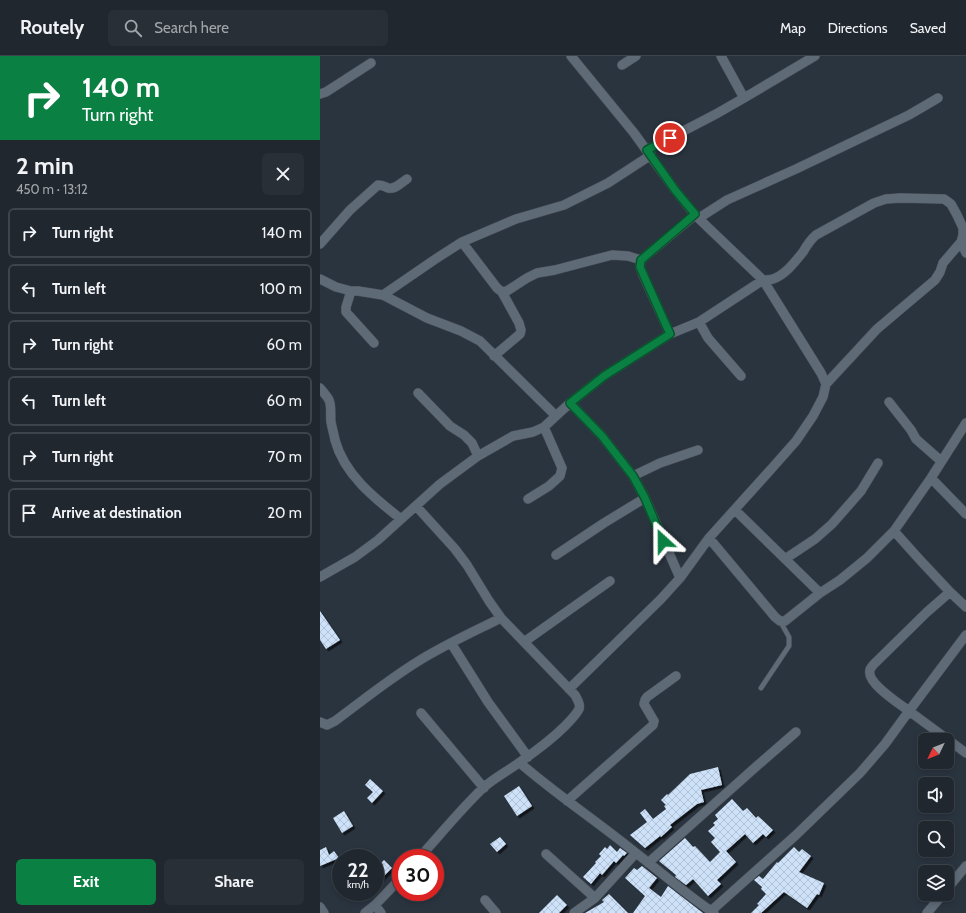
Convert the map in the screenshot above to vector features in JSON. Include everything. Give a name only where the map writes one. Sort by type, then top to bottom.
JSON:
[{"type":"street","points":[[571,56],[634,133],[675,190],[697,216],[764,280],[821,373],[826,384]]},
{"type":"street","points":[[622,65],[636,56]]},
{"type":"street","points":[[721,56],[744,98]]},
{"type":"street","points":[[383,295],[462,242],[516,219],[564,204],[608,183],[649,153],[815,56]]},
{"type":"street","points":[[320,94],[326,92],[371,63]]},
{"type":"street","points":[[670,334],[643,275],[640,267],[641,260],[697,216],[732,197],[796,169],[909,115],[938,98]]},
{"type":"street","points":[[320,244],[350,210],[378,185],[383,185],[390,188],[395,187],[407,179]]},
{"type":"street","points":[[320,577],[355,558],[378,540],[440,484],[478,456],[513,436],[533,432],[544,427],[570,403],[604,376],[670,334],[699,322],[764,280],[772,280],[780,276],[797,260],[810,240],[816,235],[874,203],[886,199],[944,199],[951,204],[964,226],[963,235],[961,242],[948,256],[935,280],[877,330],[826,384],[823,397],[813,416],[796,440],[710,538],[680,578],[661,599],[569,688]]},
{"type":"street","points":[[462,242],[497,288],[502,292],[519,323],[521,330],[520,334],[494,356]]},
{"type":"street","points":[[961,242],[966,253]]},
{"type":"street","points":[[502,292],[507,292],[537,273],[555,270],[612,255],[628,256],[641,260]]},
{"type":"street","points":[[320,279],[351,291],[383,295],[427,318],[461,330],[480,341],[556,416]]},
{"type":"street","points":[[351,291],[346,312],[374,343]]},
{"type":"street","points":[[699,322],[708,338],[741,376]]},
{"type":"street","points":[[320,388],[328,399],[336,442],[346,465],[356,479],[380,503],[401,519]]},
{"type":"street","points":[[418,393],[450,426],[464,435],[472,444],[478,456]]},
{"type":"street","points":[[888,402],[916,439],[941,460]]},
{"type":"street","points":[[570,403],[602,436],[633,476],[645,498],[680,578]]},
{"type":"street","points":[[710,538],[775,617],[780,621],[785,621],[867,558],[894,531],[931,478],[941,460],[963,437],[966,423]]},
{"type":"street","points":[[528,499],[549,486],[560,476],[562,468],[544,427]]},
{"type":"street","points":[[633,476],[660,463],[698,450]]},
{"type":"street","points":[[785,559],[815,539],[832,524],[861,491],[878,463]]},
{"type":"street","points":[[931,478],[966,514]]},
{"type":"street","points":[[556,555],[645,498]]},
{"type":"street","points":[[416,506],[455,549],[501,618],[569,688],[579,702],[579,708],[572,719],[561,730],[528,757],[484,788],[451,821],[427,849]]},
{"type":"street","points":[[735,510],[820,593]]},
{"type":"street","points":[[894,531],[950,592],[966,607]]},
{"type":"street","points":[[524,642],[610,581]]},
{"type":"street","points":[[950,592],[873,665],[870,670],[870,676],[872,681],[887,695],[966,753]]},
{"type":"street","points":[[320,722],[327,725],[335,721],[418,661],[501,618]]},
{"type":"street","points":[[520,763],[538,779],[713,912],[860,773],[885,744],[966,635]]},
{"type":"street","points":[[451,643],[488,702],[528,757]]},
{"type":"street","points":[[567,801],[653,725],[654,721],[644,704],[645,700],[676,676]]},
{"type":"street","points":[[421,713],[484,788]]},
{"type":"street","points":[[648,863],[796,732]]},
{"type":"street","points":[[574,913],[595,898],[636,853]]},
{"type":"street","points":[[546,854],[595,898]]},
{"type":"street","points":[[954,881],[966,866]]},
{"type":"street","points":[[365,913],[392,887]]},
{"type":"street","points":[[485,900],[496,913]]},
{"type":"street","points":[[927,913],[937,901]]},
{"type":"street","points":[[374,906],[381,913]]},
{"type":"street","points":[[320,907],[324,913]]},
{"type":"lane","points":[[761,688],[789,646],[789,637],[780,621]]},
{"type":"building","points":[[320,611],[340,640],[326,649],[320,640]]},
{"type":"building","points":[[718,767],[722,785],[701,790],[704,802],[697,804],[670,825],[672,827],[661,837],[660,836],[645,848],[630,835],[647,822],[640,813],[645,809],[653,819],[666,809],[664,806],[666,805],[661,800],[690,774]]},
{"type":"building","points":[[370,779],[383,791],[372,803],[367,798],[373,792],[365,785]]},
{"type":"building","points":[[519,786],[532,806],[517,816],[504,796]]},
{"type":"building","points":[[732,799],[743,811],[747,808],[756,818],[758,816],[773,830],[766,837],[763,834],[753,843],[745,834],[726,851],[736,862],[717,880],[721,884],[708,896],[693,879],[686,885],[675,877],[676,875],[659,861],[685,838],[710,862],[720,852],[711,842],[715,838],[708,831],[715,825],[713,823],[718,819],[715,815]]},
{"type":"building","points":[[344,811],[353,826],[342,833],[333,818]]},
{"type":"building","points":[[500,837],[506,844],[497,852],[490,844]]},
{"type":"building","points":[[610,845],[617,852],[620,848],[627,853],[624,856],[623,855],[616,863],[614,861],[602,875],[600,873],[591,884],[583,877],[601,856],[599,854],[605,847],[607,849]]},
{"type":"building","points":[[326,847],[329,855],[332,853],[332,861],[320,866],[320,850]]},
{"type":"building","points":[[794,847],[799,852],[802,849],[811,856],[799,872],[824,883],[819,895],[817,894],[807,908],[784,892],[761,913],[751,913],[759,905],[757,904],[766,894],[761,889],[762,887],[754,880],[759,876],[763,879],[777,862],[778,863]]},
{"type":"building","points":[[384,860],[392,868],[384,876]]},
{"type":"building","points":[[642,866],[657,878],[649,888],[661,897],[668,886],[703,913],[633,913],[645,896],[625,878],[634,868],[637,870]]},
{"type":"building","points":[[609,894],[628,913],[585,913],[604,902],[602,900]]},
{"type":"building","points":[[557,895],[567,905],[559,913],[539,913]]},
{"type":"route","points":[[663,541],[645,498],[633,476],[602,436],[570,403],[604,376],[670,334],[640,267],[641,260],[695,214],[675,190],[647,150],[670,138]]}]
